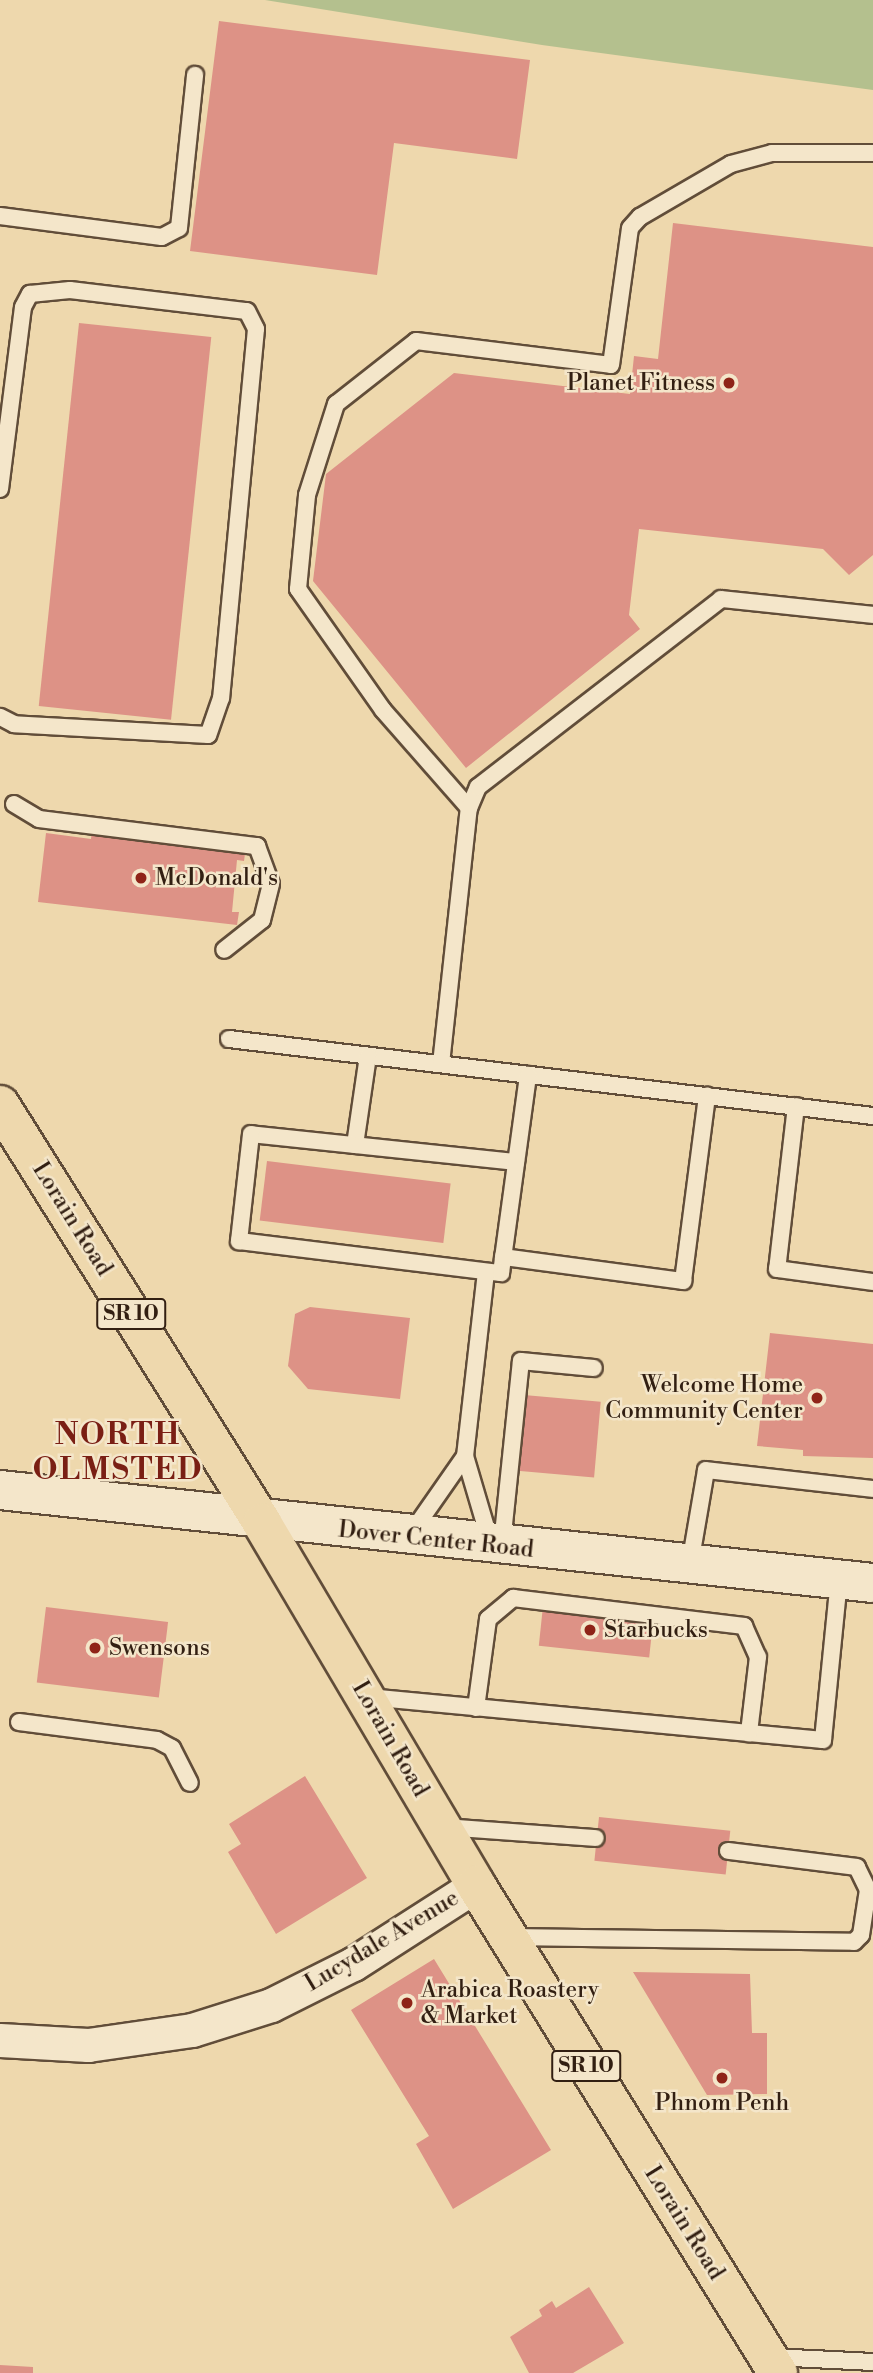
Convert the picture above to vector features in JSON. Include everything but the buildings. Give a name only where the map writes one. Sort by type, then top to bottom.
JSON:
[{"type":"main road","name":"Lorain Road","points":[[0,1105],[262,1522],[475,1885],[767,2368]]},
{"type":"street","name":"Dover Center Road","points":[[0,1490],[262,1522],[856,1582]]},
{"type":"street","name":"Lucydale Avenue","points":[[0,2040],[88,2045],[192,2030],[271,2005],[353,1964],[475,1885]]},
{"type":"lane","points":[[0,216],[162,237],[179,228],[195,75]]},
{"type":"lane","points":[[469,808],[383,710],[298,589],[307,495],[336,404],[416,341],[611,365],[630,228],[640,217],[731,164],[772,153],[873,153]]},
{"type":"lane","points":[[0,489],[23,307],[30,294],[70,290],[247,311],[256,329],[221,698],[208,735],[14,724],[0,717]]},
{"type":"lane","points":[[440,1064],[469,808],[478,787],[721,600],[873,615]]},
{"type":"lane","points":[[13,804],[39,819],[257,846],[271,884],[262,920],[224,950]]},
{"type":"lane","points":[[229,1039],[873,1116]]},
{"type":"lane","points":[[355,1145],[368,1056]]},
{"type":"lane","points":[[516,1162],[251,1134],[239,1241],[501,1273],[528,1075]]},
{"type":"lane","points":[[503,1257],[683,1281],[707,1096]]},
{"type":"lane","points":[[796,1106],[777,1269],[873,1282]]},
{"type":"lane","points":[[486,1272],[465,1456],[496,1546]]},
{"type":"lane","points":[[496,1546],[521,1361],[594,1368]]},
{"type":"lane","points":[[409,1537],[465,1456]]},
{"type":"lane","points":[[690,1565],[706,1469],[873,1489]]},
{"type":"lane","points":[[365,1697],[823,1740],[856,1582]]},
{"type":"lane","points":[[476,1708],[488,1619],[513,1598],[744,1626],[758,1657],[749,1733]]},
{"type":"lane","points":[[19,1722],[157,1740],[172,1748],[190,1783]]},
{"type":"lane","points":[[442,1827],[596,1838]]},
{"type":"lane","points":[[507,1937],[854,1942],[869,1907],[865,1865],[728,1851]]},
{"type":"lane","points":[[767,2368],[873,2362]]},
{"type":"green space","points":[[265,0],[873,0],[873,90],[542,45]]},
{"type":"place","name":"Planet Fitness","points":[[729,383]]},
{"type":"place","name":"McDonald's","points":[[141,878]]},
{"type":"place","name":"Welcome Home Community Center","points":[[817,1398]]},
{"type":"place","name":"Starbucks","points":[[590,1630]]},
{"type":"place","name":"Swensons","points":[[95,1648]]},
{"type":"place","name":"Arabica Roastery & Market","points":[[407,2003]]},
{"type":"place","name":"Phnom Penh","points":[[722,2078]]},
{"type":"district","name":"NORTH OLMSTED","points":[[118,1452]]}]
